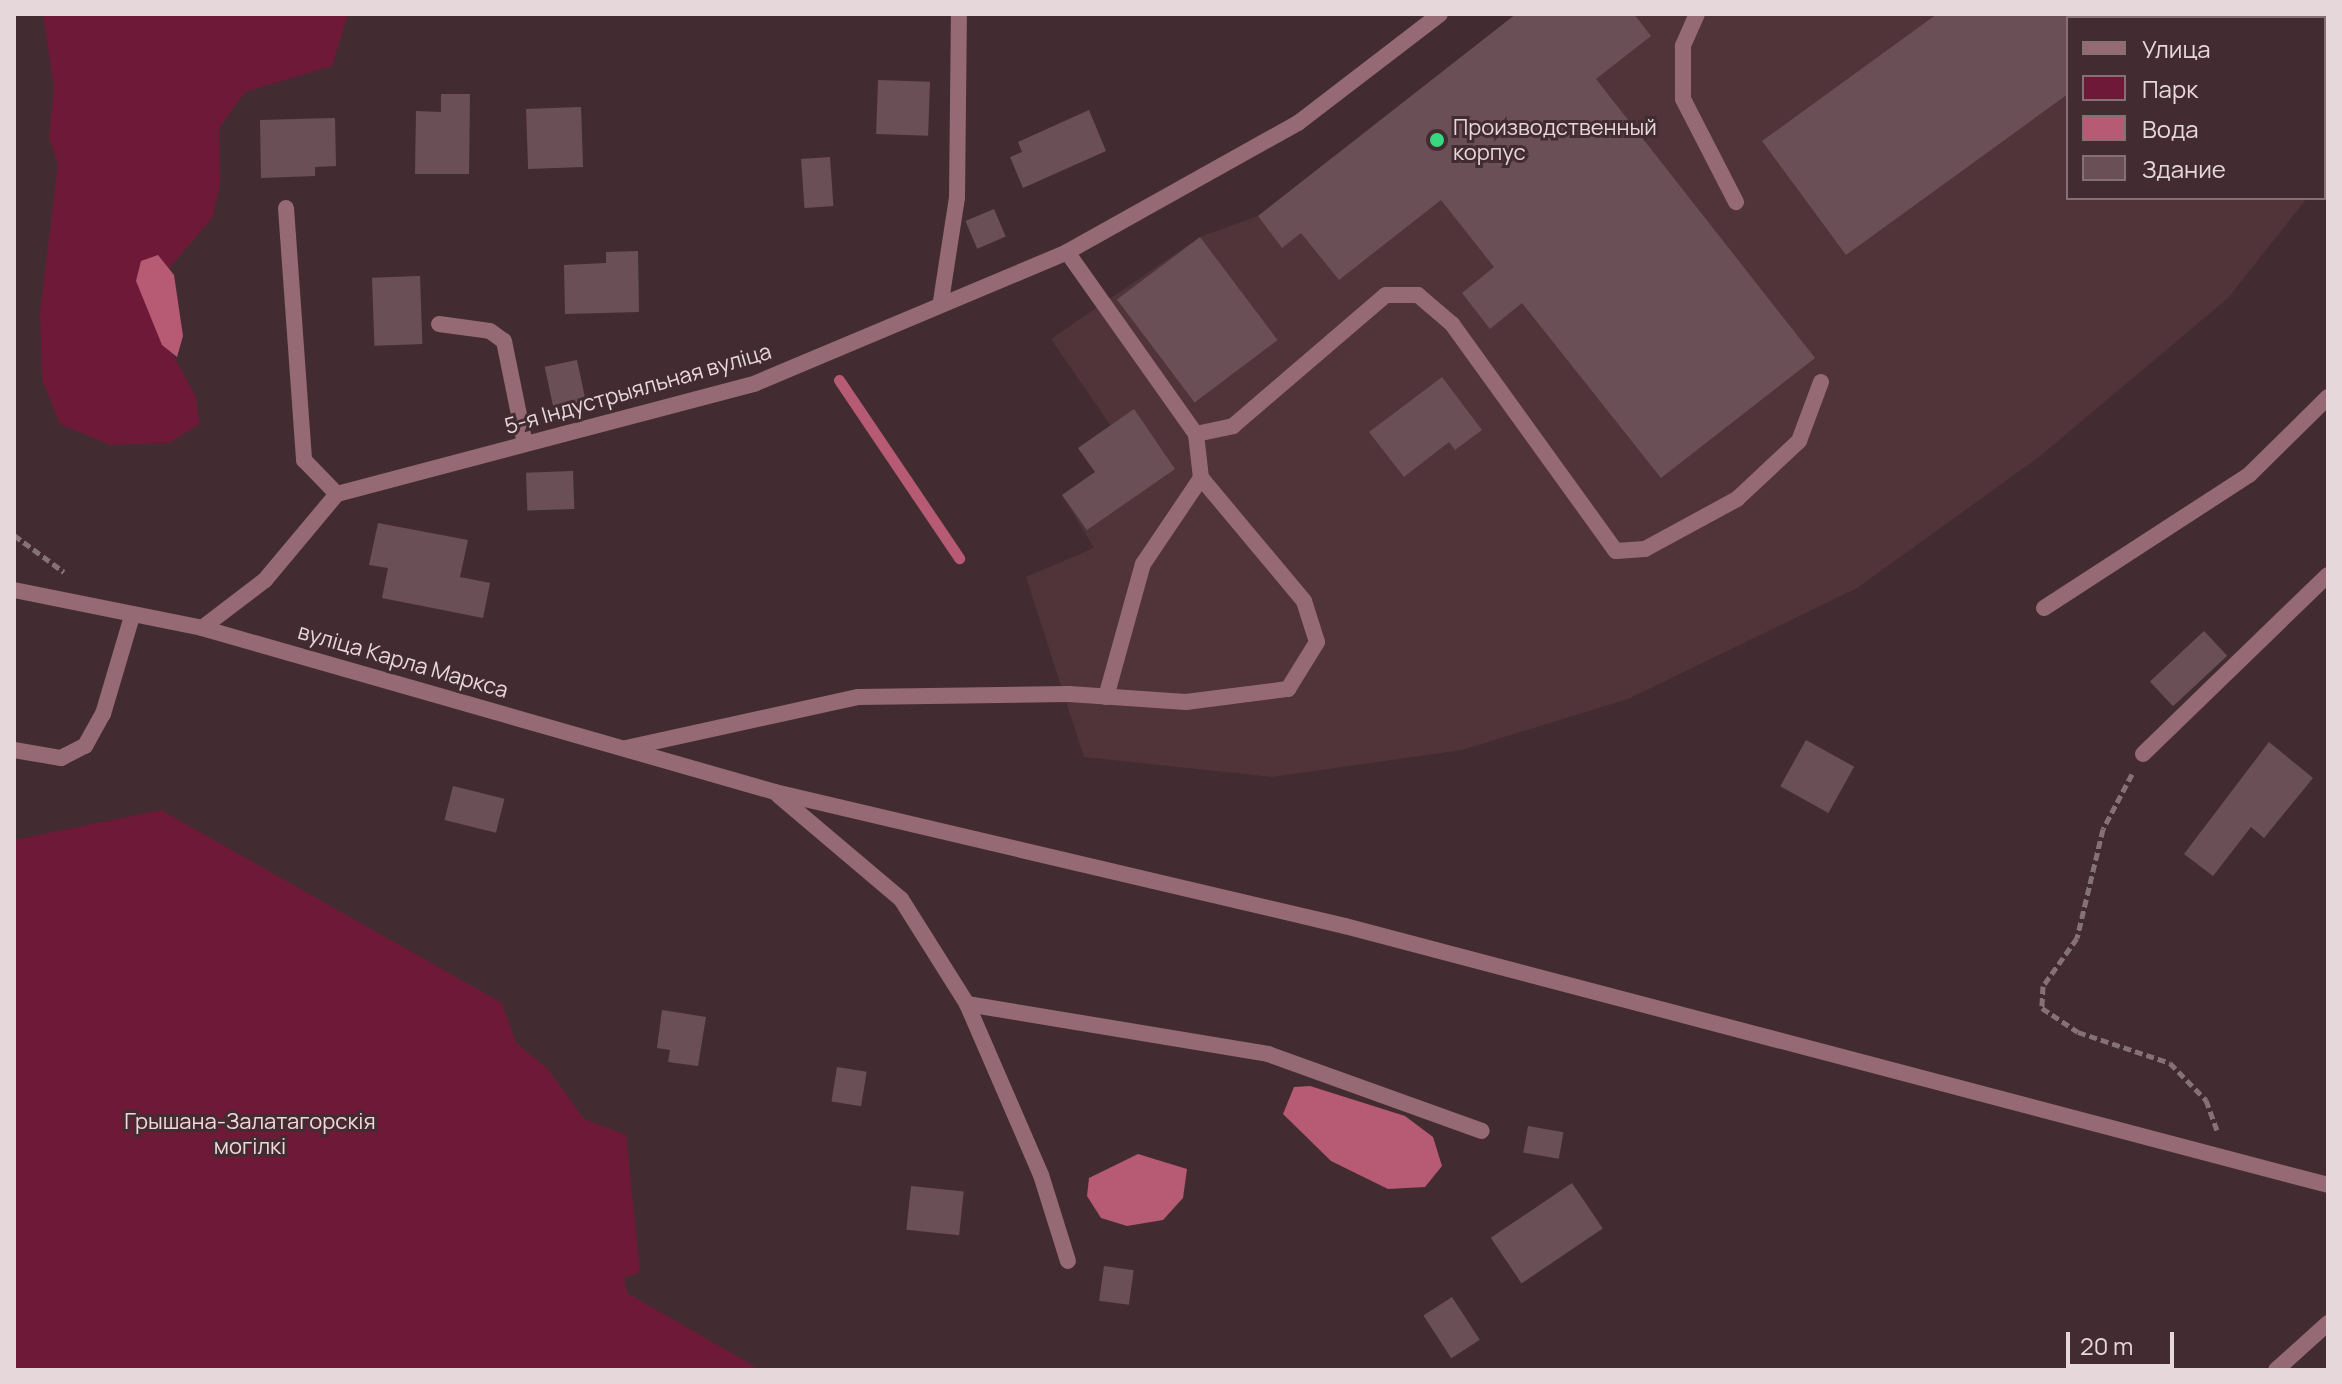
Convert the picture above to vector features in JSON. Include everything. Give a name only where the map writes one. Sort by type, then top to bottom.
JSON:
[{"type":"street","points":[[941,301],[957,198],[959,14]]},
{"type":"street","name":"5-я Індустрыяльная вуліца","points":[[337,494],[756,383],[941,301],[1067,252],[1298,123],[1440,14]]},
{"type":"street","points":[[1697,14],[1683,46],[1683,99],[1736,202]]},
{"type":"street","points":[[202,628],[265,580],[337,494],[304,460],[286,208]]},
{"type":"street","points":[[626,748],[858,697],[1106,697],[1186,702],[1288,689],[1317,642],[1304,601],[1201,478],[1196,434],[1067,252]]},
{"type":"street","points":[[1196,434],[1233,426],[1386,295],[1418,295],[1452,324],[1616,551],[1645,549],[1737,499],[1799,441],[1821,382]]},
{"type":"street","points":[[439,324],[490,331],[504,341],[525,444]]},
{"type":"street","points":[[2044,608],[2249,475],[2328,397]]},
{"type":"street","points":[[1106,697],[1143,564],[1201,478]]},
{"type":"street","points":[[2143,754],[2328,575]]},
{"type":"street","name":"вуліца Карла Маркса","points":[[14,590],[202,628],[775,792],[1345,926],[2328,1185]]},
{"type":"street","points":[[14,750],[61,758],[85,746],[103,714],[132,616]]},
{"type":"street","points":[[775,792],[901,899],[967,1004],[1041,1175],[1068,1261]]},
{"type":"street","points":[[967,1004],[1268,1054],[1482,1131]]},
{"type":"street","points":[[2276,1370],[2328,1323]]},
{"type":"path","points":[[2143,754],[2103,829],[2077,938],[2043,986],[2042,1008],[2078,1032],[2170,1063],[2206,1100],[2228,1161]]},
{"type":"shaded area","points":[[1516,14],[2328,14],[2326,177],[2326,16],[2066,16],[2066,200],[2305,200],[2228,298],[2039,457],[1857,588],[1628,699],[1462,750],[1272,777],[1084,757],[1026,577],[1094,548],[1062,495],[1095,472],[1078,448],[1111,426],[1051,339],[1200,237],[1258,216]]},
{"type":"green space","points":[[43,14],[348,14],[332,66],[245,92],[219,128],[220,184],[212,218],[164,274],[153,318],[196,397],[199,424],[169,443],[110,445],[60,424],[42,379],[40,313],[58,164],[49,138],[54,88]]},
{"type":"green space","name":"Грышана-Залатагорскія могілкі","points":[[161,810],[502,1003],[516,1043],[547,1068],[584,1119],[626,1135],[640,1272],[624,1278],[627,1293],[761,1370],[14,1370],[14,840]]},
{"type":"water","points":[[158,255],[174,275],[183,336],[177,357],[162,345],[136,281],[141,261]]},
{"type":"water","points":[[1310,1086],[1405,1116],[1433,1137],[1442,1166],[1425,1187],[1388,1189],[1331,1161],[1283,1114],[1294,1087]]},
{"type":"water","points":[[1138,1154],[1187,1169],[1183,1198],[1163,1220],[1127,1226],[1101,1218],[1087,1196],[1089,1178]]},
{"type":"building","points":[[1516,14],[1634,14],[1651,36],[1596,79],[1815,358],[1661,478],[1522,303],[1490,329],[1462,293],[1494,267],[1441,200],[1339,280],[1301,233],[1282,248],[1258,216]]},
{"type":"building","points":[[1937,14],[2068,14],[2066,95],[1846,255],[1762,141]]},
{"type":"building","points":[[878,80],[930,82],[928,136],[876,134]]},
{"type":"building","points":[[441,94],[470,94],[469,174],[415,174],[416,111],[441,112]]},
{"type":"building","points":[[581,107],[583,167],[528,169],[526,109]]},
{"type":"building","points":[[1089,110],[1106,151],[1023,188],[1010,157],[1022,152],[1018,142]]},
{"type":"building","points":[[335,118],[336,166],[315,167],[315,176],[261,178],[260,120]]},
{"type":"building","points":[[830,157],[833,206],[804,208],[801,159]]},
{"type":"building","points":[[994,209],[1006,237],[977,249],[965,221]]},
{"type":"building","points":[[1200,237],[1278,340],[1195,403],[1117,300]]},
{"type":"building","points":[[638,251],[639,312],[565,314],[564,265],[606,263],[606,252]]},
{"type":"building","points":[[420,276],[422,344],[374,346],[372,278]]},
{"type":"building","points":[[577,360],[588,410],[555,417],[545,367]]},
{"type":"building","points":[[1442,377],[1482,430],[1455,450],[1449,442],[1404,477],[1369,432]]},
{"type":"building","points":[[1134,409],[1175,469],[1087,530],[1062,495],[1095,472],[1078,448]]},
{"type":"building","points":[[573,471],[574,509],[527,511],[526,473]]},
{"type":"building","points":[[378,523],[468,540],[460,577],[490,583],[483,618],[382,598],[388,568],[369,565]]},
{"type":"building","points":[[2204,631],[2227,656],[2173,706],[2150,681]]},
{"type":"building","points":[[1806,740],[1854,767],[1828,813],[1780,786]]},
{"type":"building","points":[[2269,742],[2313,778],[2264,838],[2251,827],[2213,876],[2184,854]]},
{"type":"building","points":[[453,786],[504,799],[496,833],[445,820]]},
{"type":"building","points":[[662,1010],[706,1017],[698,1066],[668,1062],[670,1050],[657,1048]]},
{"type":"building","points":[[837,1067],[867,1072],[861,1106],[832,1102]]},
{"type":"building","points":[[1528,1126],[1563,1132],[1559,1159],[1523,1153]]},
{"type":"building","points":[[1572,1183],[1603,1229],[1522,1283],[1491,1238]]},
{"type":"building","points":[[911,1186],[964,1192],[959,1235],[906,1230]]},
{"type":"building","points":[[1104,1266],[1134,1270],[1129,1305],[1099,1301]]},
{"type":"building","points":[[1452,1297],[1480,1340],[1451,1358],[1423,1316]]},
{"type":"waterway","points":[[839,380],[959,558]]},
{"type":"place","name":"Производственный корпус","points":[[1437,140]]}]
